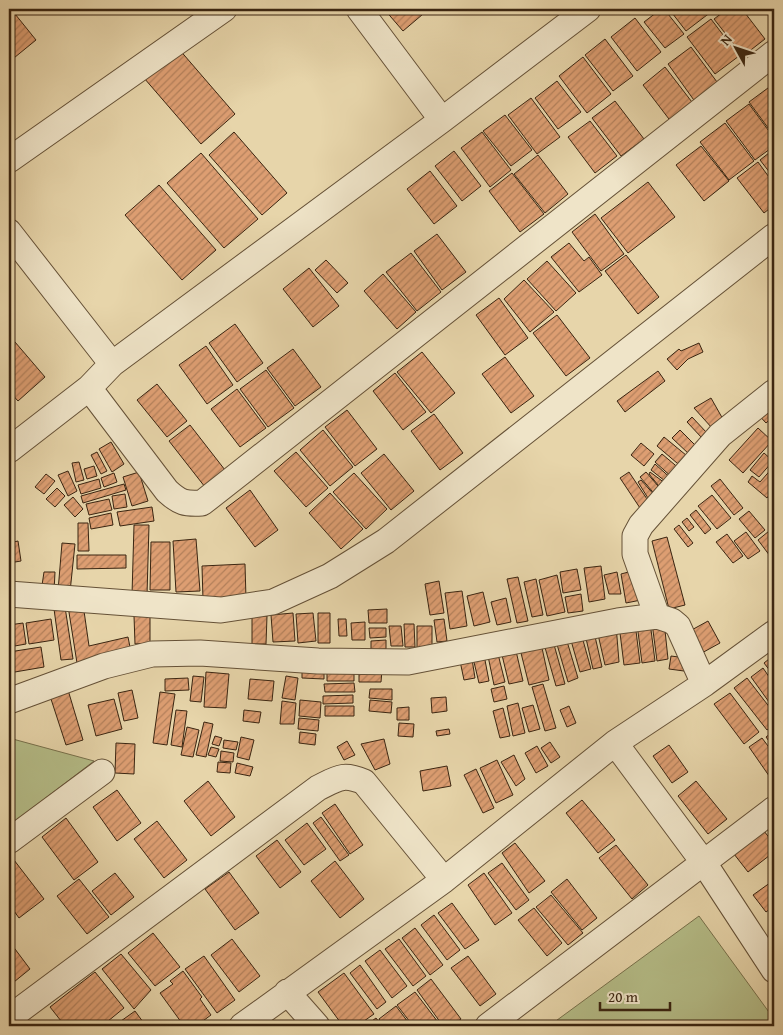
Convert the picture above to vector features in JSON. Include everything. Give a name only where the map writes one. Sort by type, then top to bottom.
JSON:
[{"type":"street","points":[[9,160],[224,9]]},
{"type":"street","points":[[359,9],[442,120]]},
{"type":"street","points":[[9,450],[88,388],[112,364],[442,120],[588,9]]},
{"type":"street","points":[[88,388],[167,491],[176,499],[188,504],[202,503],[774,53]]},
{"type":"street","points":[[9,232],[112,364]]},
{"type":"street","points":[[9,594],[221,610],[273,602],[330,576],[386,541],[774,236]]},
{"type":"street","points":[[657,616],[635,554],[635,536],[642,525],[720,435],[774,392]]},
{"type":"street","points":[[9,701],[104,666],[152,654],[200,653],[318,662],[408,662],[618,621],[657,616],[672,621],[678,626],[704,684]]},
{"type":"street","points":[[242,1026],[444,880],[615,743],[704,684],[774,633]]},
{"type":"street","points":[[615,743],[704,863],[774,970]]},
{"type":"street","points":[[9,841],[102,772]]},
{"type":"street","points":[[9,1018],[318,788],[341,776],[356,778],[364,782],[444,880]]},
{"type":"street","points":[[488,1026],[774,809]]},
{"type":"street","points":[[287,992],[317,1026]]},
{"type":"green space","points":[[9,738],[94,761],[9,826]]},
{"type":"green space","points":[[699,916],[774,1019],[774,1026],[549,1026]]},
{"type":"building","points":[[9,9],[11,9],[36,40],[9,62]]},
{"type":"building","points":[[384,9],[429,9],[403,31]]},
{"type":"building","points":[[661,9],[664,9],[684,34],[665,48],[644,22]]},
{"type":"building","points":[[669,9],[709,9],[711,12],[686,31]]},
{"type":"building","points":[[727,9],[742,9],[765,39],[743,56],[714,19]]},
{"type":"building","points":[[635,18],[661,52],[637,71],[611,37]]},
{"type":"building","points":[[711,19],[739,56],[715,74],[687,37]]},
{"type":"building","points":[[605,39],[633,76],[613,91],[585,55]]},
{"type":"building","points":[[691,47],[720,86],[696,103],[668,64]]},
{"type":"building","points":[[178,48],[235,114],[201,144],[144,78]]},
{"type":"building","points":[[583,57],[611,94],[587,113],[559,76]]},
{"type":"building","points":[[665,67],[695,106],[672,123],[643,85]]},
{"type":"building","points":[[557,81],[581,112],[558,129],[535,98]]},
{"type":"building","points":[[772,85],[774,88],[774,136],[749,102]]},
{"type":"building","points":[[531,98],[560,137],[537,154],[508,115]]},
{"type":"building","points":[[615,101],[644,139],[621,156],[592,118]]},
{"type":"building","points":[[749,104],[774,138],[774,146],[755,160],[726,121]]},
{"type":"building","points":[[505,115],[532,150],[511,166],[483,131]]},
{"type":"building","points":[[590,121],[617,156],[595,173],[568,137]]},
{"type":"building","points":[[725,123],[754,161],[729,180],[700,142]]},
{"type":"building","points":[[234,132],[287,193],[262,215],[209,155]]},
{"type":"building","points":[[482,132],[511,170],[490,187],[461,148]]},
{"type":"building","points":[[701,146],[729,181],[704,201],[676,165]]},
{"type":"building","points":[[774,149],[774,178],[760,160]]},
{"type":"building","points":[[454,151],[481,186],[462,201],[435,166]]},
{"type":"building","points":[[201,153],[258,219],[224,248],[167,183]]},
{"type":"building","points":[[538,155],[568,194],[545,213],[514,174]]},
{"type":"building","points":[[758,162],[774,184],[774,205],[764,213],[737,178]]},
{"type":"building","points":[[430,171],[457,206],[434,224],[407,189]]},
{"type":"building","points":[[512,173],[544,214],[520,232],[489,191]]},
{"type":"building","points":[[648,182],[675,217],[628,253],[601,218]]},
{"type":"building","points":[[159,185],[216,250],[182,280],[125,215]]},
{"type":"building","points":[[595,214],[624,254],[601,271],[572,232]]},
{"type":"building","points":[[437,234],[466,272],[442,290],[414,251]]},
{"type":"building","points":[[569,243],[584,261],[589,257],[602,275],[579,292],[551,257]]},
{"type":"building","points":[[411,253],[441,292],[417,311],[386,272]]},
{"type":"building","points":[[626,255],[659,297],[638,314],[605,271]]},
{"type":"building","points":[[326,260],[348,283],[337,293],[315,270]]},
{"type":"building","points":[[547,261],[576,293],[556,311],[527,279]]},
{"type":"building","points":[[309,268],[339,306],[313,327],[283,289]]},
{"type":"building","points":[[383,274],[416,312],[397,329],[364,291]]},
{"type":"building","points":[[524,280],[554,312],[530,332],[504,299]]},
{"type":"building","points":[[499,298],[528,338],[505,355],[476,315]]},
{"type":"building","points":[[557,315],[590,358],[566,376],[533,333]]},
{"type":"building","points":[[235,324],[263,363],[237,382],[209,343]]},
{"type":"building","points":[[9,335],[45,377],[18,401],[9,391]]},
{"type":"building","points":[[699,343],[703,352],[688,359],[677,370],[667,359],[679,349],[681,351]]},
{"type":"building","points":[[206,346],[233,385],[207,404],[179,365]]},
{"type":"building","points":[[293,349],[321,387],[295,406],[267,368]]},
{"type":"building","points":[[422,352],[455,393],[431,413],[397,372]]},
{"type":"building","points":[[505,357],[534,396],[511,413],[482,374]]},
{"type":"building","points":[[266,370],[294,408],[268,427],[240,389]]},
{"type":"building","points":[[658,371],[665,381],[625,412],[617,401]]},
{"type":"building","points":[[395,373],[426,412],[403,430],[373,391]]},
{"type":"building","points":[[157,384],[187,421],[167,437],[137,400]]},
{"type":"building","points":[[237,389],[266,428],[240,447],[211,409]]},
{"type":"building","points":[[711,398],[724,421],[712,428],[694,408]]},
{"type":"building","points":[[774,400],[774,416],[766,423],[755,411]]},
{"type":"building","points":[[347,410],[377,449],[355,466],[325,427]]},
{"type":"building","points":[[434,414],[463,453],[440,470],[411,431]]},
{"type":"building","points":[[692,417],[707,433],[702,438],[687,422]]},
{"type":"building","points":[[190,425],[225,470],[205,487],[169,441]]},
{"type":"building","points":[[758,428],[772,441],[743,473],[729,460]]},
{"type":"building","points":[[323,430],[353,467],[330,486],[300,450]]},
{"type":"building","points":[[680,430],[697,447],[690,455],[672,438]]},
{"type":"building","points":[[664,437],[692,460],[684,469],[657,446]]},
{"type":"building","points":[[111,442],[124,464],[112,472],[99,449]]},
{"type":"building","points":[[641,443],[654,454],[644,466],[631,455]]},
{"type":"building","points":[[97,452],[107,471],[101,474],[91,455]]},
{"type":"building","points":[[296,452],[328,488],[306,507],[274,471]]},
{"type":"building","points":[[764,453],[773,461],[759,477],[750,470]]},
{"type":"building","points":[[384,454],[414,491],[391,510],[361,473]]},
{"type":"building","points":[[662,454],[681,470],[674,479],[655,462]]},
{"type":"building","points":[[79,462],[84,480],[76,482],[72,463]]},
{"type":"building","points":[[655,464],[674,481],[670,485],[651,470]]},
{"type":"building","points":[[94,466],[97,476],[87,479],[84,469]]},
{"type":"building","points":[[774,466],[774,488],[767,498],[748,482],[752,476],[760,482]]},
{"type":"building","points":[[68,471],[77,491],[68,496],[58,475]]},
{"type":"building","points":[[139,472],[148,501],[132,506],[123,477]]},
{"type":"building","points":[[629,472],[651,505],[642,511],[620,478]]},
{"type":"building","points":[[646,472],[664,493],[658,498],[640,477]]},
{"type":"building","points":[[650,472],[669,486],[663,491],[649,474]]},
{"type":"building","points":[[114,473],[117,482],[104,487],[101,478]]},
{"type":"building","points":[[354,473],[387,509],[366,529],[333,492]]},
{"type":"building","points":[[46,474],[55,481],[44,494],[35,487]]},
{"type":"building","points":[[99,479],[101,488],[81,494],[78,485]]},
{"type":"building","points":[[720,479],[743,508],[734,515],[711,486]]},
{"type":"building","points":[[641,480],[657,498],[651,503],[638,482]]},
{"type":"building","points":[[124,484],[126,490],[83,503],[81,496]]},
{"type":"building","points":[[57,488],[65,496],[55,507],[46,499]]},
{"type":"building","points":[[250,490],[278,530],[255,547],[226,508]]},
{"type":"building","points":[[330,493],[363,529],[341,549],[309,513]]},
{"type":"building","points":[[125,494],[127,507],[114,509],[112,496]]},
{"type":"building","points":[[712,495],[731,518],[717,529],[698,506]]},
{"type":"building","points":[[73,497],[83,509],[75,517],[64,505]]},
{"type":"building","points":[[109,499],[112,510],[89,515],[86,504]]},
{"type":"building","points":[[152,507],[154,521],[120,526],[117,512]]},
{"type":"building","points":[[696,510],[711,529],[705,534],[690,515]]},
{"type":"building","points":[[749,511],[765,530],[755,538],[739,519]]},
{"type":"building","points":[[111,513],[113,525],[91,529],[89,518]]},
{"type":"building","points":[[687,518],[694,527],[689,531],[682,522]]},
{"type":"building","points":[[78,523],[88,523],[89,551],[78,551]]},
{"type":"building","points":[[134,525],[149,525],[147,595],[132,595]]},
{"type":"building","points":[[679,525],[693,543],[688,547],[674,529]]},
{"type":"building","points":[[774,527],[774,559],[773,560],[758,540]]},
{"type":"building","points":[[746,532],[760,551],[748,559],[734,541]]},
{"type":"building","points":[[727,534],[743,556],[733,563],[716,542]]},
{"type":"building","points":[[667,537],[685,605],[669,609],[652,541]]},
{"type":"building","points":[[196,539],[200,591],[176,592],[173,541]]},
{"type":"building","points":[[18,541],[21,561],[9,563],[9,543]]},
{"type":"building","points":[[151,542],[170,542],[170,590],[150,590]]},
{"type":"building","points":[[62,543],[75,544],[70,592],[58,591]]},
{"type":"building","points":[[77,555],[126,555],[126,568],[77,569]]},
{"type":"building","points":[[245,564],[246,599],[203,600],[202,566]]},
{"type":"building","points":[[601,566],[605,599],[589,602],[584,568]]},
{"type":"building","points":[[577,569],[581,590],[563,593],[560,572]]},
{"type":"building","points":[[636,570],[641,600],[626,603],[621,574]]},
{"type":"building","points":[[44,572],[55,572],[54,592],[41,592]]},
{"type":"building","points":[[617,572],[621,594],[609,594],[604,575]]},
{"type":"building","points":[[557,575],[565,612],[547,616],[539,580]]},
{"type":"building","points":[[518,577],[528,621],[517,623],[507,579]]},
{"type":"building","points":[[536,579],[543,615],[532,617],[524,582]]},
{"type":"building","points":[[439,581],[444,613],[430,615],[425,584]]},
{"type":"building","points":[[462,591],[467,626],[450,629],[445,593]]},
{"type":"building","points":[[483,592],[490,622],[474,626],[467,596]]},
{"type":"building","points":[[581,594],[583,611],[568,613],[565,597]]},
{"type":"building","points":[[506,598],[511,622],[497,625],[491,602]]},
{"type":"building","points":[[83,604],[89,646],[128,637],[131,652],[77,663],[68,606]]},
{"type":"building","points":[[65,607],[73,659],[61,660],[54,609]]},
{"type":"building","points":[[387,609],[387,623],[369,623],[368,610]]},
{"type":"building","points":[[293,613],[295,641],[273,642],[271,615]]},
{"type":"building","points":[[313,613],[316,641],[298,643],[296,614]]},
{"type":"building","points":[[318,613],[330,613],[330,643],[318,643]]},
{"type":"building","points":[[150,615],[150,643],[135,644],[134,616]]},
{"type":"building","points":[[252,616],[267,616],[266,644],[252,644]]},
{"type":"building","points":[[51,619],[54,640],[29,644],[26,623]]},
{"type":"building","points":[[338,619],[346,619],[347,636],[339,636]]},
{"type":"building","points":[[444,619],[447,641],[437,642],[434,620]]},
{"type":"building","points":[[664,621],[668,659],[657,661],[652,623]]},
{"type":"building","points":[[708,621],[720,643],[700,654],[688,632]]},
{"type":"building","points":[[365,622],[365,640],[352,640],[351,623]]},
{"type":"building","points":[[650,622],[655,661],[642,663],[637,624]]},
{"type":"building","points":[[23,623],[26,644],[9,647],[9,625]]},
{"type":"building","points":[[635,623],[640,663],[624,665],[619,625]]},
{"type":"building","points":[[404,624],[414,624],[415,647],[405,647]]},
{"type":"building","points":[[616,625],[619,662],[605,665],[597,630]]},
{"type":"building","points":[[389,626],[401,626],[403,646],[391,646]]},
{"type":"building","points":[[417,626],[432,626],[432,649],[417,650]]},
{"type":"building","points":[[369,628],[386,628],[386,637],[370,638]]},
{"type":"building","points":[[594,632],[602,667],[593,669],[585,634]]},
{"type":"building","points":[[581,633],[591,669],[580,672],[570,637]]},
{"type":"building","points":[[566,638],[578,678],[568,682],[556,641]]},
{"type":"building","points":[[386,640],[386,649],[371,650],[371,641]]},
{"type":"building","points":[[553,641],[565,684],[556,686],[544,644]]},
{"type":"building","points":[[41,647],[44,667],[9,673],[9,652]]},
{"type":"building","points":[[542,648],[549,680],[529,685],[521,653]]},
{"type":"building","points":[[516,651],[523,681],[509,684],[502,655]]},
{"type":"building","points":[[498,654],[505,682],[494,685],[488,656]]},
{"type":"building","points":[[484,655],[489,681],[479,683],[473,658]]},
{"type":"building","points":[[774,655],[774,676],[764,663]]},
{"type":"building","points":[[671,656],[686,658],[684,671],[669,669]]},
{"type":"building","points":[[472,659],[475,678],[464,680],[460,661]]},
{"type":"building","points":[[302,668],[324,669],[324,679],[302,678]]},
{"type":"building","points":[[354,668],[354,681],[327,681],[327,669]]},
{"type":"building","points":[[763,668],[774,684],[774,709],[751,677]]},
{"type":"building","points":[[359,670],[382,670],[381,682],[359,682]]},
{"type":"building","points":[[206,672],[229,674],[226,708],[204,707]]},
{"type":"building","points":[[193,676],[204,677],[201,702],[190,701]]},
{"type":"building","points":[[286,676],[298,678],[295,700],[282,698]]},
{"type":"building","points":[[188,678],[189,690],[165,691],[165,679]]},
{"type":"building","points":[[747,678],[774,713],[774,725],[767,730],[734,688]]},
{"type":"building","points":[[250,679],[274,681],[272,701],[248,699]]},
{"type":"building","points":[[354,683],[355,692],[325,692],[324,684]]},
{"type":"building","points":[[543,684],[556,728],[545,731],[532,687]]},
{"type":"building","points":[[504,686],[507,699],[494,702],[491,689]]},
{"type":"building","points":[[370,689],[392,689],[392,700],[369,698]]},
{"type":"building","points":[[68,690],[83,740],[66,745],[50,696]]},
{"type":"building","points":[[132,690],[138,718],[124,721],[118,693]]},
{"type":"building","points":[[160,692],[175,694],[167,745],[153,743]]},
{"type":"building","points":[[730,693],[759,732],[744,744],[714,704]]},
{"type":"building","points":[[353,695],[353,703],[323,704],[323,696]]},
{"type":"building","points":[[446,697],[447,711],[432,713],[431,698]]},
{"type":"building","points":[[114,699],[122,729],[96,736],[88,705]]},
{"type":"building","points":[[300,700],[321,702],[320,718],[299,716]]},
{"type":"building","points":[[370,700],[392,702],[391,713],[369,711]]},
{"type":"building","points":[[282,701],[296,703],[294,724],[280,724]]},
{"type":"building","points":[[518,703],[525,733],[513,736],[507,706]]},
{"type":"building","points":[[533,705],[540,729],[529,732],[522,708]]},
{"type":"building","points":[[325,706],[354,706],[354,716],[325,716]]},
{"type":"building","points":[[569,706],[576,723],[567,727],[560,710]]},
{"type":"building","points":[[409,707],[409,720],[397,720],[397,708]]},
{"type":"building","points":[[503,708],[510,736],[500,738],[493,711]]},
{"type":"building","points":[[176,710],[187,711],[182,747],[171,745]]},
{"type":"building","points":[[244,710],[261,712],[259,723],[243,721]]},
{"type":"building","points":[[299,718],[319,720],[318,731],[298,729]]},
{"type":"building","points":[[204,722],[213,724],[206,757],[196,755]]},
{"type":"building","points":[[399,723],[414,724],[413,737],[398,736]]},
{"type":"building","points":[[187,727],[199,730],[193,757],[181,755]]},
{"type":"building","points":[[449,729],[450,734],[437,736],[436,731]]},
{"type":"building","points":[[774,731],[774,748],[766,737]]},
{"type":"building","points":[[300,732],[316,734],[315,745],[299,743]]},
{"type":"building","points":[[215,736],[222,738],[219,746],[212,744]]},
{"type":"building","points":[[241,737],[254,740],[249,760],[237,757]]},
{"type":"building","points":[[762,738],[774,754],[774,783],[749,747]]},
{"type":"building","points":[[384,739],[390,764],[375,770],[361,744]]},
{"type":"building","points":[[224,740],[238,742],[236,750],[223,748]]},
{"type":"building","points":[[347,741],[355,755],[344,760],[337,747]]},
{"type":"building","points":[[550,742],[560,757],[551,763],[541,748]]},
{"type":"building","points":[[116,743],[135,744],[134,774],[115,773]]},
{"type":"building","points":[[669,745],[688,772],[672,783],[653,756]]},
{"type":"building","points":[[537,746],[548,766],[536,773],[525,753]]},
{"type":"building","points":[[211,747],[219,749],[216,757],[208,755]]},
{"type":"building","points":[[221,751],[234,753],[233,762],[220,761]]},
{"type":"building","points":[[514,755],[525,779],[516,786],[501,762]]},
{"type":"building","points":[[497,760],[513,795],[496,803],[480,768]]},
{"type":"building","points":[[218,762],[231,763],[230,773],[217,772]]},
{"type":"building","points":[[237,763],[253,767],[250,776],[235,773]]},
{"type":"building","points":[[447,766],[451,786],[423,791],[420,771]]},
{"type":"building","points":[[476,769],[494,808],[483,813],[464,775]]},
{"type":"building","points":[[208,781],[235,817],[211,836],[184,801]]},
{"type":"building","points":[[696,781],[727,819],[708,834],[678,796]]},
{"type":"building","points":[[117,790],[141,823],[117,841],[93,807]]},
{"type":"building","points":[[582,800],[615,840],[598,853],[566,813]]},
{"type":"building","points":[[335,804],[363,845],[350,854],[322,813]]},
{"type":"building","points":[[321,817],[349,855],[340,861],[313,823]]},
{"type":"building","points":[[66,818],[98,862],[74,880],[42,837]]},
{"type":"building","points":[[157,821],[187,860],[164,878],[134,839]]},
{"type":"building","points":[[307,823],[326,849],[304,865],[285,840]]},
{"type":"building","points":[[764,831],[774,844],[774,852],[748,872],[734,854]]},
{"type":"building","points":[[277,840],[301,872],[280,888],[256,856]]},
{"type":"building","points":[[515,843],[545,881],[529,893],[502,853]]},
{"type":"building","points":[[616,845],[648,885],[632,899],[599,858]]},
{"type":"building","points":[[14,860],[44,899],[19,918],[9,904],[9,865]]},
{"type":"building","points":[[335,861],[364,899],[340,918],[311,881]]},
{"type":"building","points":[[502,863],[529,900],[516,910],[488,873]]},
{"type":"building","points":[[229,872],[259,913],[235,930],[205,889]]},
{"type":"building","points":[[115,873],[134,897],[111,915],[92,891]]},
{"type":"building","points":[[484,873],[512,913],[495,925],[468,885]]},
{"type":"building","points":[[79,879],[109,917],[87,934],[57,896]]},
{"type":"building","points":[[567,879],[597,918],[582,930],[551,892]]},
{"type":"building","points":[[774,880],[774,906],[766,912],[753,895]]},
{"type":"building","points":[[551,895],[583,933],[568,945],[536,907]]},
{"type":"building","points":[[452,903],[479,940],[465,949],[438,913]]},
{"type":"building","points":[[534,908],[562,943],[547,956],[518,920]]},
{"type":"building","points":[[434,915],[460,950],[447,960],[421,925]]},
{"type":"building","points":[[415,928],[443,965],[430,975],[402,938]]},
{"type":"building","points":[[153,933],[180,967],[155,986],[128,953]]},
{"type":"building","points":[[232,939],[260,976],[239,992],[211,955]]},
{"type":"building","points":[[399,939],[426,976],[413,986],[385,949]]},
{"type":"building","points":[[9,941],[30,969],[9,986]]},
{"type":"building","points":[[380,950],[407,986],[392,998],[365,961]]},
{"type":"building","points":[[121,954],[151,990],[134,1009],[102,969]]},
{"type":"building","points":[[204,956],[235,1000],[217,1013],[185,969]]},
{"type":"building","points":[[468,956],[496,994],[480,1006],[451,968]]},
{"type":"building","points":[[360,965],[386,1002],[377,1009],[350,973]]},
{"type":"building","points":[[183,971],[202,997],[200,999],[211,1015],[196,1026],[184,1026],[160,993],[173,984],[170,981]]},
{"type":"building","points":[[95,972],[124,1008],[102,1026],[65,1026],[50,1007]]},
{"type":"building","points":[[344,973],[374,1014],[357,1026],[343,1026],[318,992]]},
{"type":"building","points":[[431,979],[461,1019],[451,1026],[443,1026],[417,990]]},
{"type":"building","points":[[415,992],[441,1026],[413,1026],[397,1005]]},
{"type":"building","points":[[396,1006],[411,1026],[384,1026],[379,1019]]},
{"type":"building","points":[[135,1011],[146,1026],[114,1026]]},
{"type":"building","points":[[376,1018],[382,1026],[365,1026]]}]
